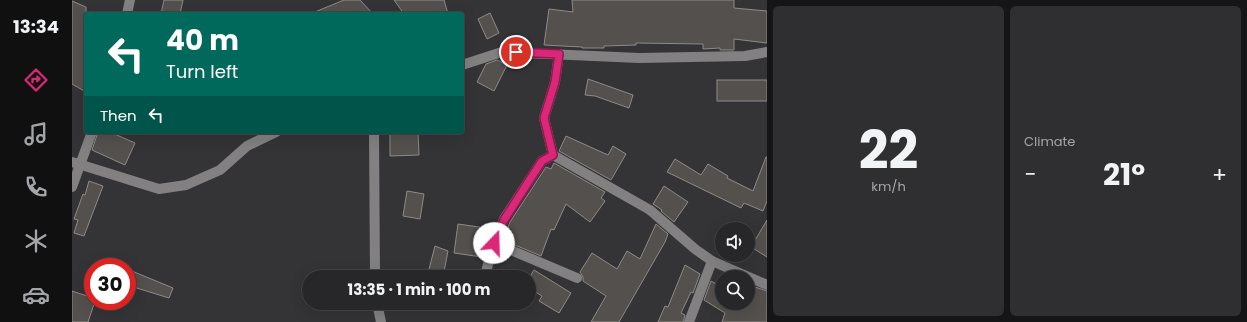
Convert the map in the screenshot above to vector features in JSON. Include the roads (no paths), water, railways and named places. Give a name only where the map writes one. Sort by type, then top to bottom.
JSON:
[{"type":"street","points":[[127,12],[130,0]]},
{"type":"street","points":[[464,64],[502,52],[639,58],[745,56],[767,52]]},
{"type":"street","points":[[559,54],[555,82],[544,118],[553,155],[650,210],[695,249],[712,260],[767,285]]},
{"type":"street","points":[[72,187],[76,163],[91,134]]},
{"type":"street","points":[[76,163],[159,189],[186,185],[220,170],[246,146],[272,134]]},
{"type":"street","points":[[374,134],[375,270]]},
{"type":"street","points":[[487,270],[494,243],[504,220],[542,161],[553,155]]},
{"type":"street","points":[[494,243],[577,278]]},
{"type":"street","points":[[689,322],[712,260]]},
{"type":"street","points":[[378,310],[381,322]]}]
